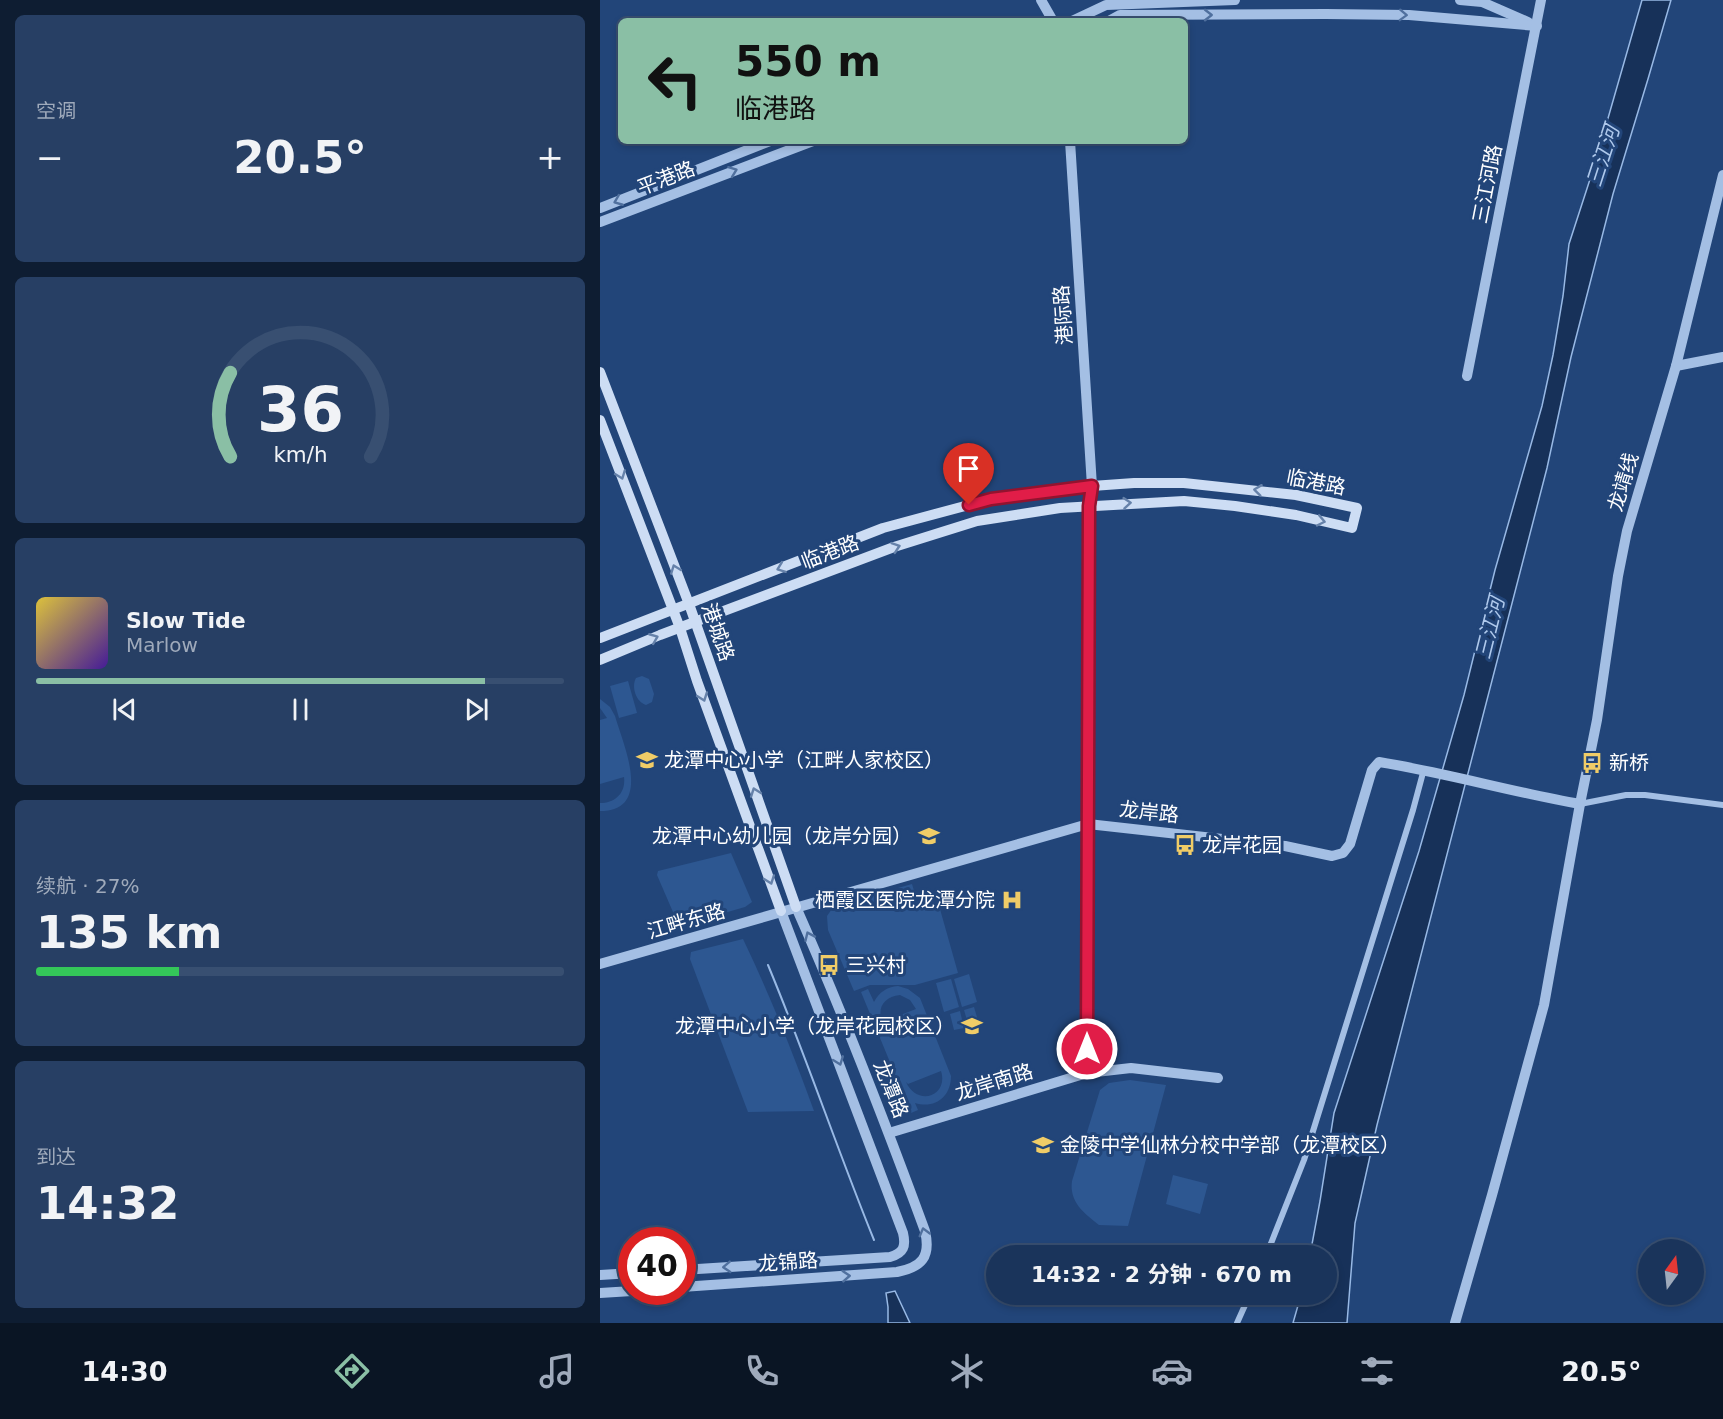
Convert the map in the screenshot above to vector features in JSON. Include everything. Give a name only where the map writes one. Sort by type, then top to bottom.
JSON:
[{"type":"main road","name":"港城路","points":[[600,372],[695,622],[796,907]]},
{"type":"main road","name":"港城路","points":[[600,420],[680,628],[697,681],[781,911]]},
{"type":"main road","name":"临港路","points":[[600,638],[883,528],[991,499],[1092,486],[1184,483],[1296,495],[1357,508],[1352,528],[1296,515],[1184,501],[1060,508],[977,521],[894,547],[600,660]]},
{"type":"street","points":[[1041,0],[1051,18]]},
{"type":"street","points":[[1078,18],[1106,5],[1235,0]]},
{"type":"street","points":[[1460,0],[1482,2],[1537,26]]},
{"type":"street","name":"三江河路","points":[[1467,376],[1541,0]]},
{"type":"street","points":[[1114,18],[1120,15],[1409,15],[1537,26]]},
{"type":"street","name":"平港路","points":[[600,208],[762,144]]},
{"type":"street","name":"平港路","points":[[600,222],[805,144]]},
{"type":"street","name":"港际路","points":[[1070,144],[1092,486],[1089,506],[1087,1073]]},
{"type":"street","name":"龙靖线","points":[[1455,1323],[1544,1005],[1597,720],[1618,576],[1627,531],[1676,366],[1723,175]]},
{"type":"street","points":[[1676,366],[1723,357]]},
{"type":"street","name":"龙岸路","points":[[781,911],[1088,824],[1285,846],[1332,856],[1343,853],[1350,844],[1372,770],[1379,762],[1424,769]]},
{"type":"street","points":[[1270,1245],[1304,1160],[1424,769],[1530,795],[1580,804],[1626,795],[1645,795],[1723,805]]},
{"type":"street","name":"龙潭路","points":[[796,907],[822,964],[925,1231],[926,1255],[919,1264],[909,1270],[897,1272]]},
{"type":"street","name":"龙潭路","points":[[781,911],[903,1233],[905,1242],[902,1249],[898,1255],[890,1257]]},
{"type":"street","name":"江畔东路","points":[[600,964],[781,911]]},
{"type":"street","name":"龙岸南路","points":[[889,1133],[1087,1073],[1131,1068],[1218,1078]]},
{"type":"street","name":"龙锦路","points":[[696,1269],[890,1257]]},
{"type":"street","name":"龙锦路","points":[[696,1286],[897,1272]]},
{"type":"street","points":[[600,1275],[618,1274]]},
{"type":"street","points":[[600,1293],[618,1292]]},
{"type":"street","points":[[1237,1323],[1245,1305]]},
{"type":"shaded area","points":[[642,676],[649,679],[654,694],[652,702],[646,705],[637,698],[634,690],[636,678]]},
{"type":"shaded area","points":[[628,681],[637,713],[619,718],[610,686]]},
{"type":"shaded area","points":[[600,699],[610,707],[615,716],[628,758],[631,788],[626,800],[616,808],[600,811],[600,803],[615,799],[621,792],[624,777],[600,784],[600,720],[607,718],[600,708]]},
{"type":"shaded area","points":[[731,853],[752,902],[745,907],[679,926],[657,875],[658,871]]},
{"type":"shaded area","points":[[912,884],[918,904],[924,906],[938,902],[958,973],[915,985],[870,985],[854,991],[828,930],[827,916],[834,906]]},
{"type":"shaded area","points":[[743,939],[781,1024],[814,1111],[748,1112],[690,959],[691,952]]},
{"type":"shaded area","points":[[969,974],[977,1002],[962,1007],[954,979]]},
{"type":"shaded area","points":[[951,979],[959,1007],[944,1012],[936,983]]},
{"type":"shaded area","points":[[898,986],[908,989],[920,998],[951,1076],[948,1090],[940,1100],[929,1104],[915,1103],[918,1110],[911,1113],[861,992],[868,989],[874,1002],[887,989]],"holes":[[[900,995],[910,1000],[916,1009],[882,1022],[881,1007],[886,1000]],[[941,1071],[940,1087],[931,1095],[917,1094],[906,1082],[908,1084]]]},
{"type":"shaded area","points":[[974,1007],[979,1024],[969,1027],[964,1010]]},
{"type":"shaded area","points":[[960,1011],[964,1028],[954,1030],[950,1014]]},
{"type":"shaded area","points":[[1130,1080],[1166,1085],[1128,1226],[1099,1225],[1075,1201],[1072,1181],[1100,1090],[1109,1083]]},
{"type":"shaded area","points":[[1173,1175],[1208,1184],[1200,1214],[1166,1204]]},
{"type":"water","name":"三江河","points":[[1642,0],[1671,0],[1613,194],[1571,357],[1547,468],[1377,1125],[1355,1223],[1347,1323],[1293,1323],[1298,1305],[1337,1305],[1337,1245],[1312,1245],[1334,1113],[1419,851],[1464,695],[1495,570],[1542,406],[1563,296],[1569,244],[1594,167]]},
{"type":"water","points":[[895,1291],[910,1323],[888,1323],[886,1293]]},
{"type":"waterway","points":[[768,965],[874,1240]]},
{"type":"place","name":"龙潭中心小学（江畔人家校区）","points":[[647,760]]},
{"type":"place","name":"新桥","points":[[1592,763]]},
{"type":"place","name":"龙潭中心幼儿园（龙岸分园）","points":[[929,836]]},
{"type":"place","name":"龙岸花园","points":[[1185,845]]},
{"type":"place","name":"栖霞区医院龙潭分院","points":[[1012,900]]},
{"type":"place","name":"三兴村","points":[[829,965]]},
{"type":"place","name":"龙潭中心小学（龙岸花园校区）","points":[[972,1026]]},
{"type":"place","name":"金陵中学仙林分校中学部（龙潭校区）","points":[[1043,1145]]},
{"type":"route","points":[[969,505],[991,499],[1092,486],[1089,506],[1087,1049]]}]
